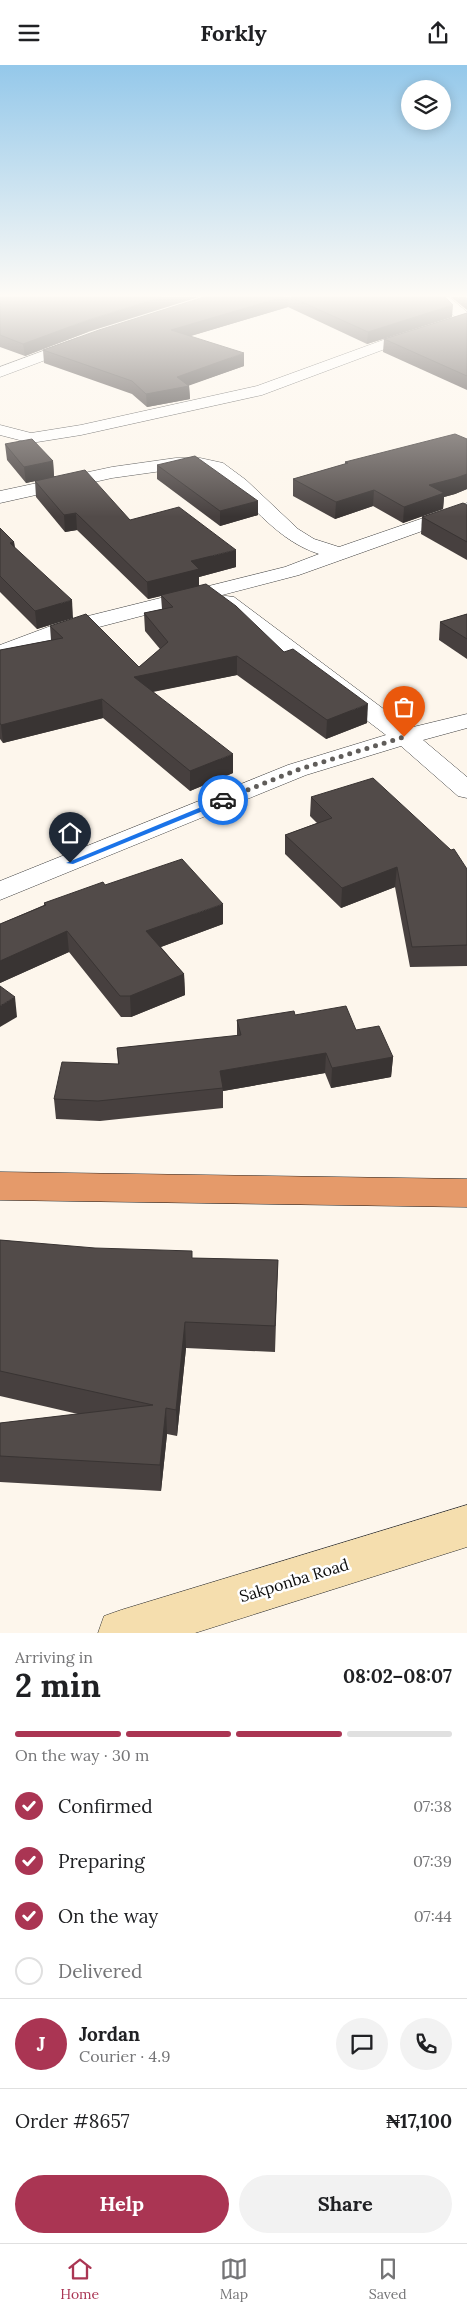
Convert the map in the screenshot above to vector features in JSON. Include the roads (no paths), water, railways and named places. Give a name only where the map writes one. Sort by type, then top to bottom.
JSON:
[{"type":"highway","points":[[0,1186],[467,1193]]},
{"type":"main road","name":"Sakponba Road","points":[[121,1633],[467,1526]]},
{"type":"street","points":[[0,430],[31,438],[81,430],[262,390],[315,370]]},
{"type":"street","points":[[31,438],[44,453]]},
{"type":"street","points":[[0,497],[144,467],[188,461],[215,466],[230,477],[278,523],[304,542],[339,554]]},
{"type":"street","points":[[58,467],[71,482]]},
{"type":"street","points":[[0,653],[64,629],[213,593],[292,571],[467,509]]},
{"type":"street","points":[[213,593],[404,737],[467,790]]},
{"type":"street","points":[[0,891],[297,770],[404,737],[467,721]]}]
